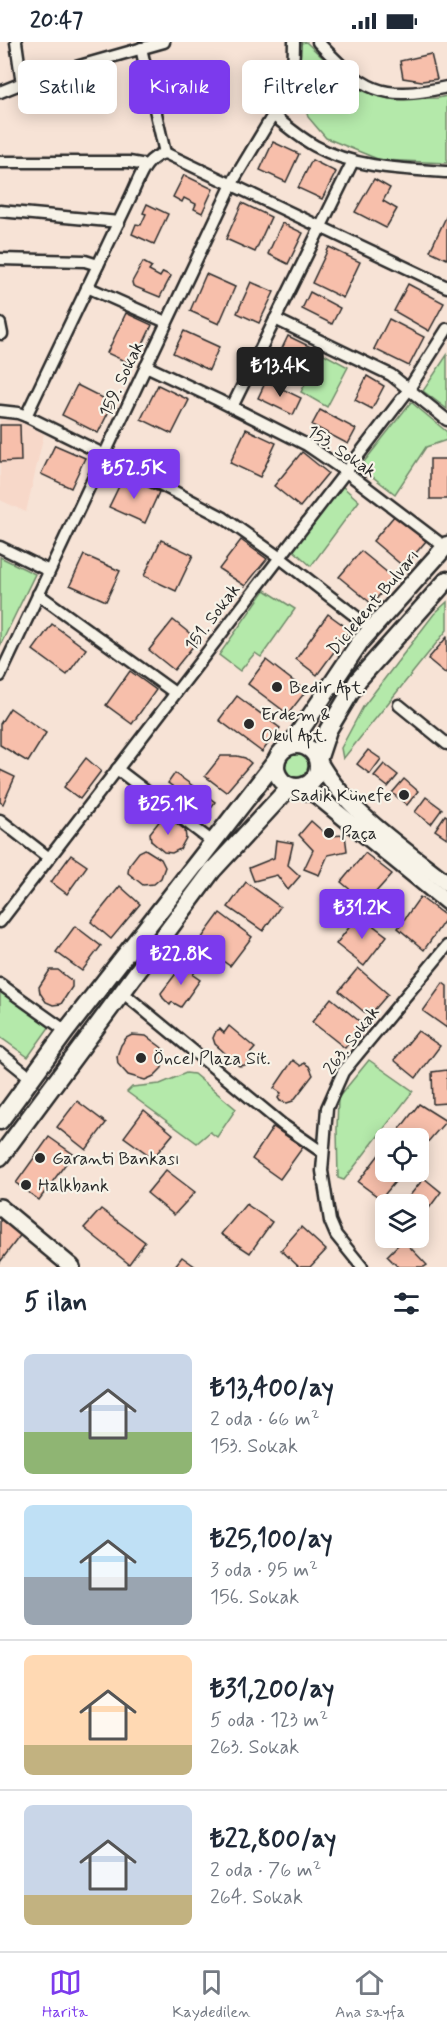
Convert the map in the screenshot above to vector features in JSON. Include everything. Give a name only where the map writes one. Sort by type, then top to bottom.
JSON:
[{"type":"main road","name":"Diclekent Bulvarı","points":[[290,746],[360,642],[446,546]]},
{"type":"main road","points":[[0,1156],[212,871],[284,793],[314,780],[328,730],[358,680],[447,580]]},
{"type":"main road","points":[[0,1120],[284,749],[297,744],[310,748],[326,775],[345,797],[375,825],[447,883]]},
{"type":"main road","points":[[276,761],[278,775],[282,781],[316,795],[447,902]]},
{"type":"main road","points":[[0,1207],[72,1267]]},
{"type":"street","points":[[16,42],[19,60]]},
{"type":"street","points":[[101,60],[164,42]]},
{"type":"street","name":"159. Sokak","points":[[0,676],[232,184],[285,98],[292,74],[294,42]]},
{"type":"street","points":[[323,43],[360,82],[375,89],[400,93],[430,91],[447,87]]},
{"type":"street","points":[[141,48],[165,153]]},
{"type":"street","points":[[0,92],[18,85]]},
{"type":"street","points":[[273,115],[314,146],[353,161],[447,172]]},
{"type":"street","points":[[26,416],[146,165],[155,156],[165,153],[447,287]]},
{"type":"street","points":[[232,407],[353,161]]},
{"type":"street","points":[[0,162],[129,162],[146,165]]},
{"type":"street","points":[[0,211],[118,222]]},
{"type":"street","points":[[0,259],[85,261],[98,264]]},
{"type":"street","points":[[87,287],[166,322]]},
{"type":"street","points":[[275,319],[391,375],[447,420]]},
{"type":"street","name":"151. Sokak","points":[[0,922],[409,390],[447,329]]},
{"type":"street","name":"153. Sokak","points":[[146,366],[307,445],[446,546]]},
{"type":"street","points":[[0,411],[26,416],[224,518],[372,629]]},
{"type":"street","points":[[0,547],[49,570]]},
{"type":"street","points":[[38,594],[175,693]]},
{"type":"street","points":[[399,705],[447,744]]},
{"type":"street","points":[[117,769],[213,843]]},
{"type":"street","points":[[0,820],[49,858]]},
{"type":"street","name":"263. Sokak","points":[[362,1267],[336,1235],[330,1221],[322,1171],[327,1108],[343,1072],[447,946]]},
{"type":"street","points":[[0,984],[66,1031]]},
{"type":"street","points":[[122,992],[283,1125],[322,1152]]},
{"type":"street","points":[[0,1053],[31,1078]]},
{"type":"shaded area","points":[[0,420],[17,420],[44,434],[26,512],[0,500]]},
{"type":"green space","points":[[306,42],[325,60],[300,60],[301,43]]},
{"type":"green space","points":[[359,89],[389,99],[447,96],[447,163],[380,160],[326,138],[307,114],[359,114]]},
{"type":"green space","points":[[322,353],[348,367],[327,407],[301,392]]},
{"type":"green space","points":[[447,355],[447,409],[423,391]]},
{"type":"green space","points":[[411,402],[447,432],[447,440],[426,447],[395,494],[360,467]]},
{"type":"green space","points":[[342,486],[359,501],[311,566],[293,550]]},
{"type":"green space","points":[[0,557],[35,574],[0,646]]},
{"type":"green space","points":[[265,590],[295,609],[261,657],[255,653],[240,671],[219,655]]},
{"type":"green space","points":[[447,602],[447,630],[343,759],[341,748],[363,707],[434,614]]},
{"type":"green space","points":[[296,753],[301,754],[307,760],[307,770],[301,776],[296,777],[291,776],[285,770],[284,765],[285,760],[291,754]]},
{"type":"green space","points":[[0,991],[50,1026],[28,1057],[0,1037]]},
{"type":"green space","points":[[369,1060],[413,1091],[384,1128],[375,1128],[375,1140],[344,1180],[338,1178],[338,1098]]},
{"type":"green space","points":[[186,1073],[194,1074],[236,1109],[217,1137],[210,1132],[197,1143],[127,1092],[132,1087],[160,1084]]},
{"type":"building","points":[[431,54],[437,79],[422,81],[403,78],[400,61]]},
{"type":"building","points":[[273,142],[299,154],[286,182],[260,170]]},
{"type":"building","points":[[312,160],[336,172],[322,199],[298,188]]},
{"type":"building","points":[[184,175],[213,189],[202,213],[194,209],[196,204],[184,198],[182,202],[173,197]]},
{"type":"building","points":[[374,179],[390,188],[383,201],[397,209],[386,228],[355,212]]},
{"type":"building","points":[[242,203],[271,217],[255,252],[226,239]]},
{"type":"building","points":[[147,204],[168,214],[154,244],[132,234],[136,224],[141,225]]},
{"type":"building","points":[[447,215],[447,259],[430,251]]},
{"type":"building","points":[[282,223],[303,233],[288,264],[268,254]]},
{"type":"building","points":[[329,247],[360,262],[343,298],[312,283]]},
{"type":"building","points":[[143,262],[152,267],[149,271],[160,277],[163,272],[171,276],[160,297],[133,286],[132,282]]},
{"type":"building","points":[[206,274],[235,287],[219,324],[190,311]]},
{"type":"building","points":[[251,282],[274,292],[259,323],[237,313]]},
{"type":"building","points":[[408,284],[444,303],[429,331],[394,311]]},
{"type":"building","points":[[310,292],[340,308],[332,324],[302,309]]},
{"type":"building","points":[[126,313],[152,325],[133,365],[107,353]]},
{"type":"building","points":[[389,319],[424,337],[409,366],[374,349]]},
{"type":"building","points":[[184,331],[219,347],[209,370],[173,353]]},
{"type":"building","points":[[288,336],[317,350],[306,372],[277,359]]},
{"type":"building","points":[[367,376],[384,386],[372,409],[355,400]]},
{"type":"building","points":[[266,381],[301,398],[293,415],[258,398]]},
{"type":"building","points":[[77,385],[113,403],[98,433],[62,415]]},
{"type":"building","points":[[158,385],[189,400],[172,434],[141,419]]},
{"type":"building","points":[[320,410],[356,429],[348,444],[312,425]]},
{"type":"building","points":[[0,425],[20,425],[21,461],[0,462]]},
{"type":"building","points":[[246,429],[276,443],[260,477],[230,463]]},
{"type":"building","points":[[55,445],[85,458],[71,488],[41,474]]},
{"type":"building","points":[[302,452],[328,473],[300,507],[274,486]]},
{"type":"building","points":[[430,459],[447,459],[447,499],[430,499]]},
{"type":"building","points":[[124,476],[159,492],[145,523],[109,507]]},
{"type":"building","points":[[395,515],[426,541],[404,567],[373,541]]},
{"type":"building","points":[[161,540],[193,555],[176,591],[144,576]]},
{"type":"building","points":[[241,540],[267,559],[245,586],[219,569]]},
{"type":"building","points":[[361,551],[394,578],[372,604],[339,577]]},
{"type":"building","points":[[84,555],[120,571],[106,601],[70,585]]},
{"type":"building","points":[[328,614],[350,630],[317,675],[296,659]]},
{"type":"building","points":[[173,620],[198,640],[174,670],[149,650]]},
{"type":"building","points":[[52,624],[86,649],[67,675],[33,650]]},
{"type":"building","points":[[447,637],[447,671],[445,673],[428,659]]},
{"type":"building","name":"Bedir Apt.","points":[[266,660],[306,691],[288,714],[248,684]]},
{"type":"building","points":[[130,671],[156,690],[132,724],[106,705]]},
{"type":"building","name":"Erdem & Okul Apt.","points":[[237,696],[280,728],[262,752],[219,720]]},
{"type":"building","points":[[10,708],[46,733],[28,762],[0,745],[0,724]]},
{"type":"building","points":[[368,750],[381,759],[370,774],[357,764]]},
{"type":"building","points":[[221,756],[237,756],[251,763],[226,792],[205,776]]},
{"type":"building","points":[[86,758],[101,771],[80,799],[64,787]]},
{"type":"building","points":[[384,764],[398,775],[388,787],[374,776]]},
{"type":"building","points":[[0,770],[15,777],[3,804],[0,802]]},
{"type":"building","points":[[175,773],[215,802],[208,812],[168,783]]},
{"type":"building","points":[[404,779],[418,791],[407,805],[392,793]]},
{"type":"building","points":[[426,797],[442,809],[431,824],[415,812]]},
{"type":"building","points":[[445,815],[447,816],[447,838],[435,830]]},
{"type":"building","points":[[167,816],[185,830],[186,838],[180,849],[172,853],[164,852],[151,841],[150,833],[161,819]]},
{"type":"building","points":[[311,821],[328,836],[345,835],[347,851],[328,855],[319,875],[304,869],[313,850],[299,835]]},
{"type":"building","points":[[276,840],[293,843],[288,865],[300,876],[288,890],[277,875],[254,881],[249,868],[274,858]]},
{"type":"building","points":[[145,849],[161,859],[165,867],[161,878],[154,884],[143,885],[128,873],[129,865],[139,852]]},
{"type":"building","points":[[365,853],[392,874],[366,903],[341,882]]},
{"type":"building","points":[[71,855],[87,866],[67,894],[51,882]]},
{"type":"building","points":[[246,882],[280,907],[263,931],[228,907]]},
{"type":"building","points":[[120,886],[140,904],[111,939],[91,922]]},
{"type":"building","points":[[420,897],[447,917],[424,950],[398,928]]},
{"type":"building","points":[[220,913],[252,937],[230,966],[198,943]]},
{"type":"building","points":[[359,915],[387,936],[364,966],[336,944]]},
{"type":"building","points":[[75,926],[101,946],[82,971],[56,952]]},
{"type":"building","points":[[188,965],[194,967],[196,970],[193,975],[200,980],[181,1007],[172,1002],[170,1005],[161,993],[181,967]]},
{"type":"building","points":[[358,968],[388,994],[369,1016],[339,991]]},
{"type":"building","points":[[50,970],[58,970],[72,981],[72,987],[61,1004],[53,1005],[46,1002],[40,993],[39,987]]},
{"type":"building","points":[[443,983],[447,986],[447,1028],[423,1011]]},
{"type":"building","points":[[331,998],[364,1025],[345,1048],[312,1022]]},
{"type":"building","points":[[229,1026],[255,1048],[249,1055],[252,1058],[245,1065],[239,1066],[215,1044],[213,1038],[216,1031],[220,1029],[224,1033]]},
{"type":"building","points":[[418,1031],[440,1046],[416,1078],[394,1060]]},
{"type":"building","name":"Öncel Plaza Sit.","points":[[132,1035],[146,1036],[165,1052],[162,1068],[154,1076],[145,1080],[128,1075],[118,1064],[117,1056],[121,1045],[126,1038]]},
{"type":"building","points":[[293,1060],[301,1066],[304,1063],[309,1066],[313,1075],[293,1101],[287,1103],[280,1101],[278,1098],[281,1093],[274,1088]]},
{"type":"building","points":[[447,1070],[447,1103],[433,1104],[432,1072]]},
{"type":"building","points":[[77,1101],[106,1123],[86,1150],[57,1127]]},
{"type":"building","points":[[419,1104],[446,1121],[429,1141],[429,1128],[401,1128]]},
{"type":"building","points":[[144,1110],[173,1134],[153,1158],[124,1137]]},
{"type":"building","points":[[273,1127],[303,1147],[280,1179],[252,1159]]},
{"type":"building","points":[[49,1137],[73,1154],[39,1200],[16,1183]]},
{"type":"building","points":[[375,1160],[375,1182],[395,1182],[385,1194],[375,1195],[358,1182]]},
{"type":"building","points":[[166,1170],[195,1192],[174,1215],[147,1193]]},
{"type":"building","points":[[421,1182],[429,1182],[441,1192],[429,1208],[429,1194],[411,1194]]},
{"type":"building","points":[[246,1204],[272,1222],[250,1253],[221,1234]]},
{"type":"building","points":[[101,1209],[145,1242],[129,1264],[84,1228]]},
{"type":"building","points":[[0,1219],[22,1233],[0,1262]]},
{"type":"building","points":[[301,1227],[326,1250],[310,1267],[299,1267],[281,1250]]},
{"type":"building","points":[[395,1248],[411,1248],[427,1265],[398,1267],[387,1256]]},
{"type":"building","points":[[182,1257],[196,1267],[174,1267]]},
{"type":"place","name":"Bedir Apt.","points":[[277,687]]},
{"type":"place","name":"Erdem & Okul Apt.","points":[[249,724]]},
{"type":"place","name":"Sadik Künefe","points":[[404,795]]},
{"type":"place","name":"Paça","points":[[329,833]]},
{"type":"place","name":"Öncel Plaza Sit.","points":[[141,1058]]},
{"type":"place","name":"Garanti Bankası","points":[[40,1158]]},
{"type":"place","name":"Halkbank","points":[[26,1185]]}]
